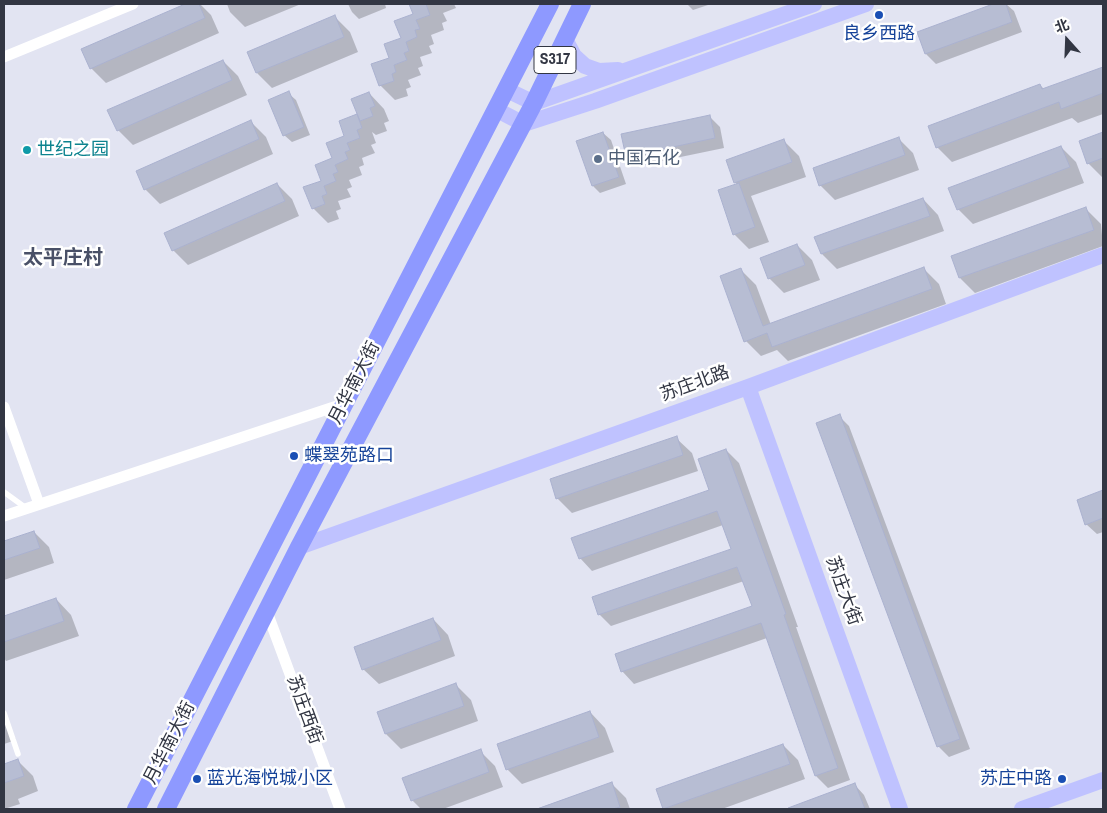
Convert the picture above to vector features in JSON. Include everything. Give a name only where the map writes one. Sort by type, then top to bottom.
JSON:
[{"type":"main road","points":[[506,90],[534,103],[814,4]]},
{"type":"main road","points":[[496,110],[524,124],[595,101],[866,4]]},
{"type":"main road","points":[[549,5],[558,21],[567,21],[579,10]]},
{"type":"main road","name":"S317","points":[[506,90],[549,5]]},
{"type":"main road","name":"S317","points":[[534,103],[579,10]]},
{"type":"main road","points":[[565,39],[574,56],[585,66],[599,71],[630,69]]},
{"type":"main road","name":"月华南大街","points":[[136,809],[506,90]]},
{"type":"main road","name":"月华南大街","points":[[166,809],[299,547],[534,103]]},
{"type":"main road","points":[[478,146],[496,143],[502,148],[505,158]]},
{"type":"main road","name":"苏庄北路","points":[[299,547],[748,387],[1103,256]]},
{"type":"main road","name":"苏庄大街","points":[[748,387],[900,809]]},
{"type":"main road","points":[[1022,809],[1103,780]]},
{"type":"street","points":[[4,57],[134,4]]},
{"type":"street","points":[[4,516],[343,404]]},
{"type":"street","points":[[4,407],[39,504]]},
{"type":"street","name":"苏庄西街","points":[[267,612],[340,809]]},
{"type":"lane","points":[[4,492],[26,508]]},
{"type":"lane","points":[[4,713],[18,754]]},
{"type":"building","points":[[185,4],[199,4],[205,18],[90,69],[81,49]]},
{"type":"building","points":[[409,4],[426,4],[430,15],[416,20],[420,29],[415,30],[417,37],[406,42],[409,51],[404,53],[407,60],[394,65],[396,72],[392,74],[394,81],[379,86],[371,64],[389,58],[384,44],[401,38],[394,21],[413,14]]},
{"type":"building","points":[[993,4],[1006,4],[1012,22],[925,54],[917,32]]},
{"type":"building","points":[[335,15],[344,37],[256,73],[247,52]]},
{"type":"building","points":[[223,60],[232,80],[117,131],[107,110]]},
{"type":"building","points":[[1103,67],[1103,93],[1061,109],[1059,102],[936,148],[928,126],[1040,84],[1042,89]]},
{"type":"building","points":[[289,91],[304,127],[283,136],[268,100]]},
{"type":"building","points":[[369,92],[375,106],[370,108],[373,116],[360,121],[351,99]]},
{"type":"building","points":[[357,114],[362,128],[357,130],[360,138],[347,143],[350,150],[345,152],[348,159],[335,165],[338,172],[333,174],[336,181],[324,186],[327,194],[322,196],[325,204],[312,209],[303,187],[321,181],[315,165],[332,158],[326,143],[344,136],[339,121]]},
{"type":"building","points":[[710,115],[715,138],[626,157],[621,134]]},
{"type":"building","points":[[251,120],[259,139],[144,190],[136,171]]},
{"type":"building","name":"中国石化","points":[[603,132],[619,177],[592,186],[576,141]]},
{"type":"building","points":[[1103,132],[1103,158],[1087,164],[1079,141]]},
{"type":"building","points":[[899,137],[905,155],[819,186],[813,168]]},
{"type":"building","points":[[784,139],[792,162],[734,183],[726,160]]},
{"type":"building","points":[[1061,146],[1070,167],[957,210],[948,188]]},
{"type":"building","points":[[277,183],[285,201],[172,251],[164,233]]},
{"type":"building","points":[[739,183],[755,227],[733,235],[718,190]]},
{"type":"building","points":[[923,198],[930,216],[821,254],[814,237]]},
{"type":"building","points":[[1086,207],[1094,230],[959,278],[951,256]]},
{"type":"building","points":[[797,244],[805,265],[768,279],[760,258]]},
{"type":"building","points":[[924,267],[932,289],[772,347],[767,333],[744,342],[720,276],[741,268],[763,326]]},
{"type":"building","points":[[840,414],[960,739],[937,747],[816,423]]},
{"type":"building","points":[[677,436],[683,455],[556,499],[550,479]]},
{"type":"building","points":[[726,449],[786,614],[784,615],[838,768],[815,776],[761,623],[621,672],[615,654],[752,606],[737,567],[598,615],[592,597],[731,549],[717,511],[579,559],[571,538],[709,490],[698,459]]},
{"type":"building","points":[[1103,490],[1103,518],[1085,525],[1077,500]]},
{"type":"building","points":[[34,531],[40,548],[4,560],[4,541]]},
{"type":"building","points":[[56,598],[64,621],[4,642],[4,616]]},
{"type":"building","points":[[433,618],[441,640],[362,670],[354,647]]},
{"type":"building","points":[[456,683],[464,706],[385,734],[377,712]]},
{"type":"building","points":[[590,711],[599,737],[506,770],[497,744]]},
{"type":"building","points":[[783,744],[790,764],[663,809],[656,789]]},
{"type":"building","points":[[481,749],[489,772],[411,801],[402,778]]},
{"type":"building","points":[[18,759],[24,776],[4,783],[4,764]]},
{"type":"building","points":[[612,782],[620,807],[613,809],[537,809]]},
{"type":"building","points":[[855,783],[865,809],[788,809],[788,808]]},
{"type":"place","name":"良乡西路","points":[[879,15]]},
{"type":"place","name":"世纪之园","points":[[27,150]]},
{"type":"place","name":"中国石化","points":[[598,159]]},
{"type":"place","name":"蝶翠苑路口","points":[[294,456]]},
{"type":"place","name":"蓝光海悦城小区","points":[[197,779]]},
{"type":"place","name":"苏庄中路","points":[[1062,779]]},
{"type":"district","name":"太平庄村","points":[[63,259]]}]
